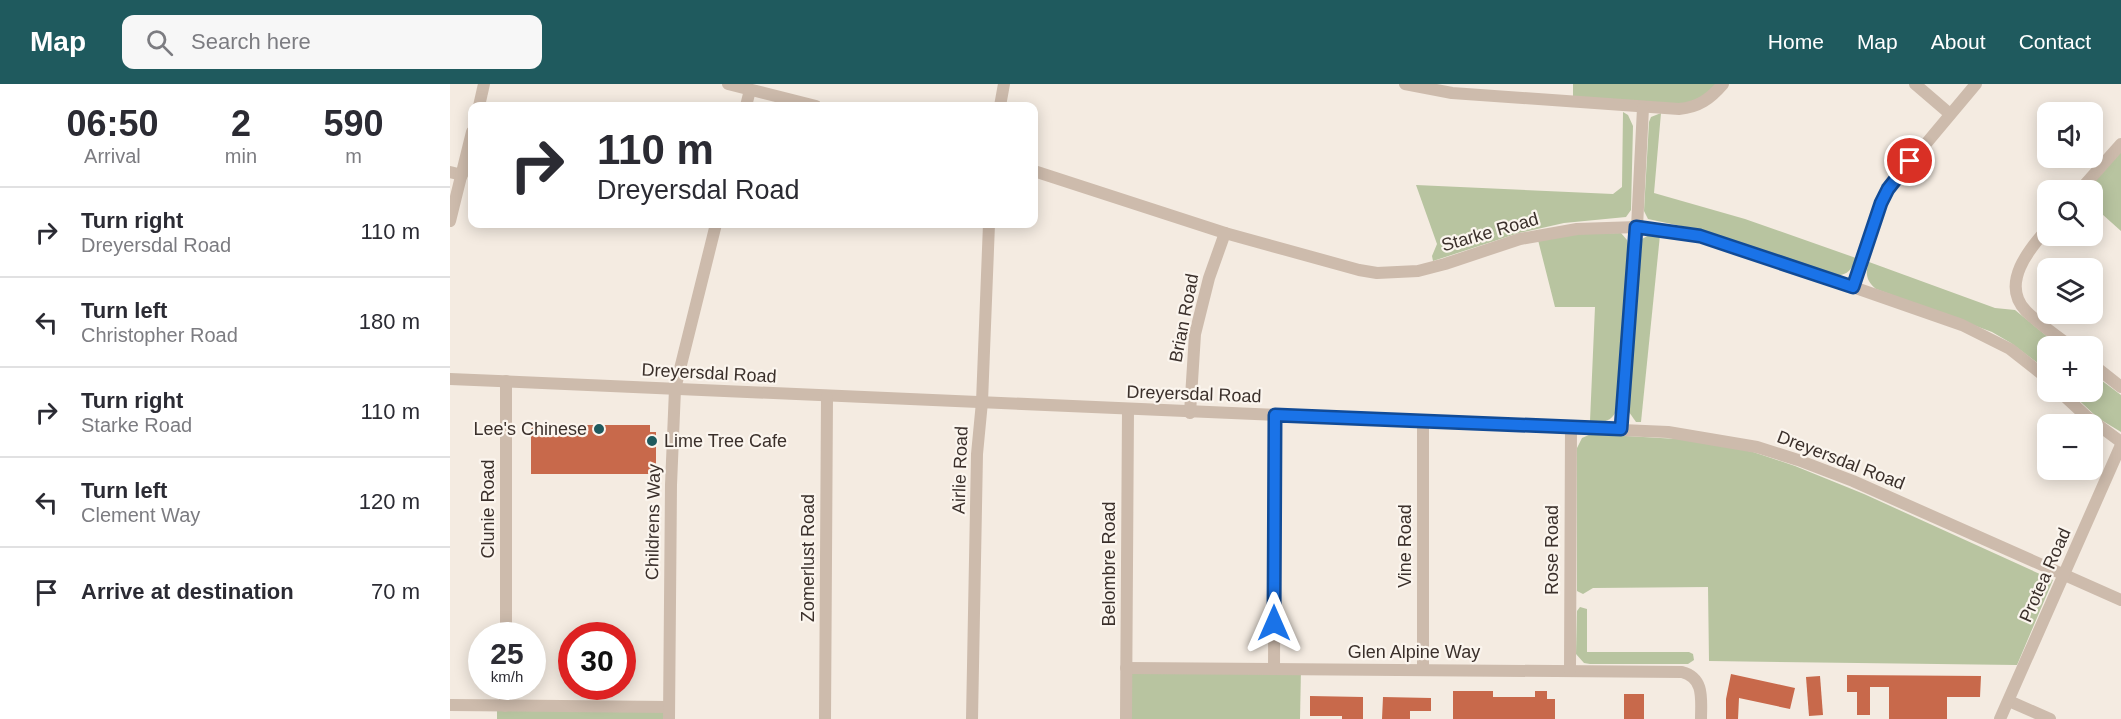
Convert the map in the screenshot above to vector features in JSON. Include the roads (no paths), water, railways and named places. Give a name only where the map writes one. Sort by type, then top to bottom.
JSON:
[{"type":"street","points":[[480,102],[484,84]]},
{"type":"street","points":[[728,84],[800,102]]},
{"type":"street","points":[[1001,102],[1004,84]]},
{"type":"street","points":[[1405,84],[1436,91],[1679,109],[1697,106],[1708,100],[1723,84]]},
{"type":"street","points":[[1915,84],[1950,114]]},
{"type":"street","points":[[1853,287],[1881,203],[1888,189],[1976,84]]},
{"type":"street","points":[[747,102],[750,90]]},
{"type":"street","points":[[1621,429],[1643,108]]},
{"type":"street","points":[[450,221],[456,173],[468,142]]},
{"type":"street","points":[[2089,180],[2121,144]]},
{"type":"street","name":"Starke Road","points":[[1038,172],[1225,232],[1359,270],[1394,273],[1418,271],[1536,235],[1577,229],[1636,227],[1700,236],[1853,287],[1980,333],[2020,356],[2037,370]]},
{"type":"street","name":"Childrens Way","points":[[669,713],[671,485],[675,389],[715,228]]},
{"type":"street","name":"Airlie Road","points":[[972,719],[977,454],[982,402],[989,228]]},
{"type":"street","name":"Brian Road","points":[[1190,413],[1196,334],[1209,278],[1225,232]]},
{"type":"street","points":[[2037,241],[2026,254],[2017,280],[2016,293],[2026,310],[2058,336]]},
{"type":"street","points":[[2103,371],[2119,381]]},
{"type":"street","name":"Dreyersdal Road","points":[[450,379],[1190,413],[1621,429],[1695,436],[1757,447],[1853,481],[2121,600]]},
{"type":"street","name":"Clunie Road","points":[[506,381],[506,622]]},
{"type":"street","name":"Zomerlust Road","points":[[825,719],[827,397]]},
{"type":"street","points":[[2071,402],[2121,444]]},
{"type":"street","name":"Belombre Road","points":[[1125,719],[1128,410]]},
{"type":"street","points":[[1274,669],[1275,415]]},
{"type":"street","name":"Vine Road","points":[[1423,422],[1423,670]]},
{"type":"street","name":"Rose Road","points":[[1570,671],[1571,428]]},
{"type":"street","name":"Protea Road","points":[[2000,719],[2121,444]]},
{"type":"street","name":"Glen Alpine Way","points":[[1126,668],[1682,672],[1689,674],[1697,681],[1701,692],[1701,719]]},
{"type":"street","points":[[505,700],[505,706]]},
{"type":"street","points":[[2009,701],[2050,719]]},
{"type":"street","points":[[450,705],[669,713]]},
{"type":"place","name":"Lee's Chinese","points":[[599,429]]},
{"type":"place","name":"Lime Tree Cafe","points":[[652,441]]}]
